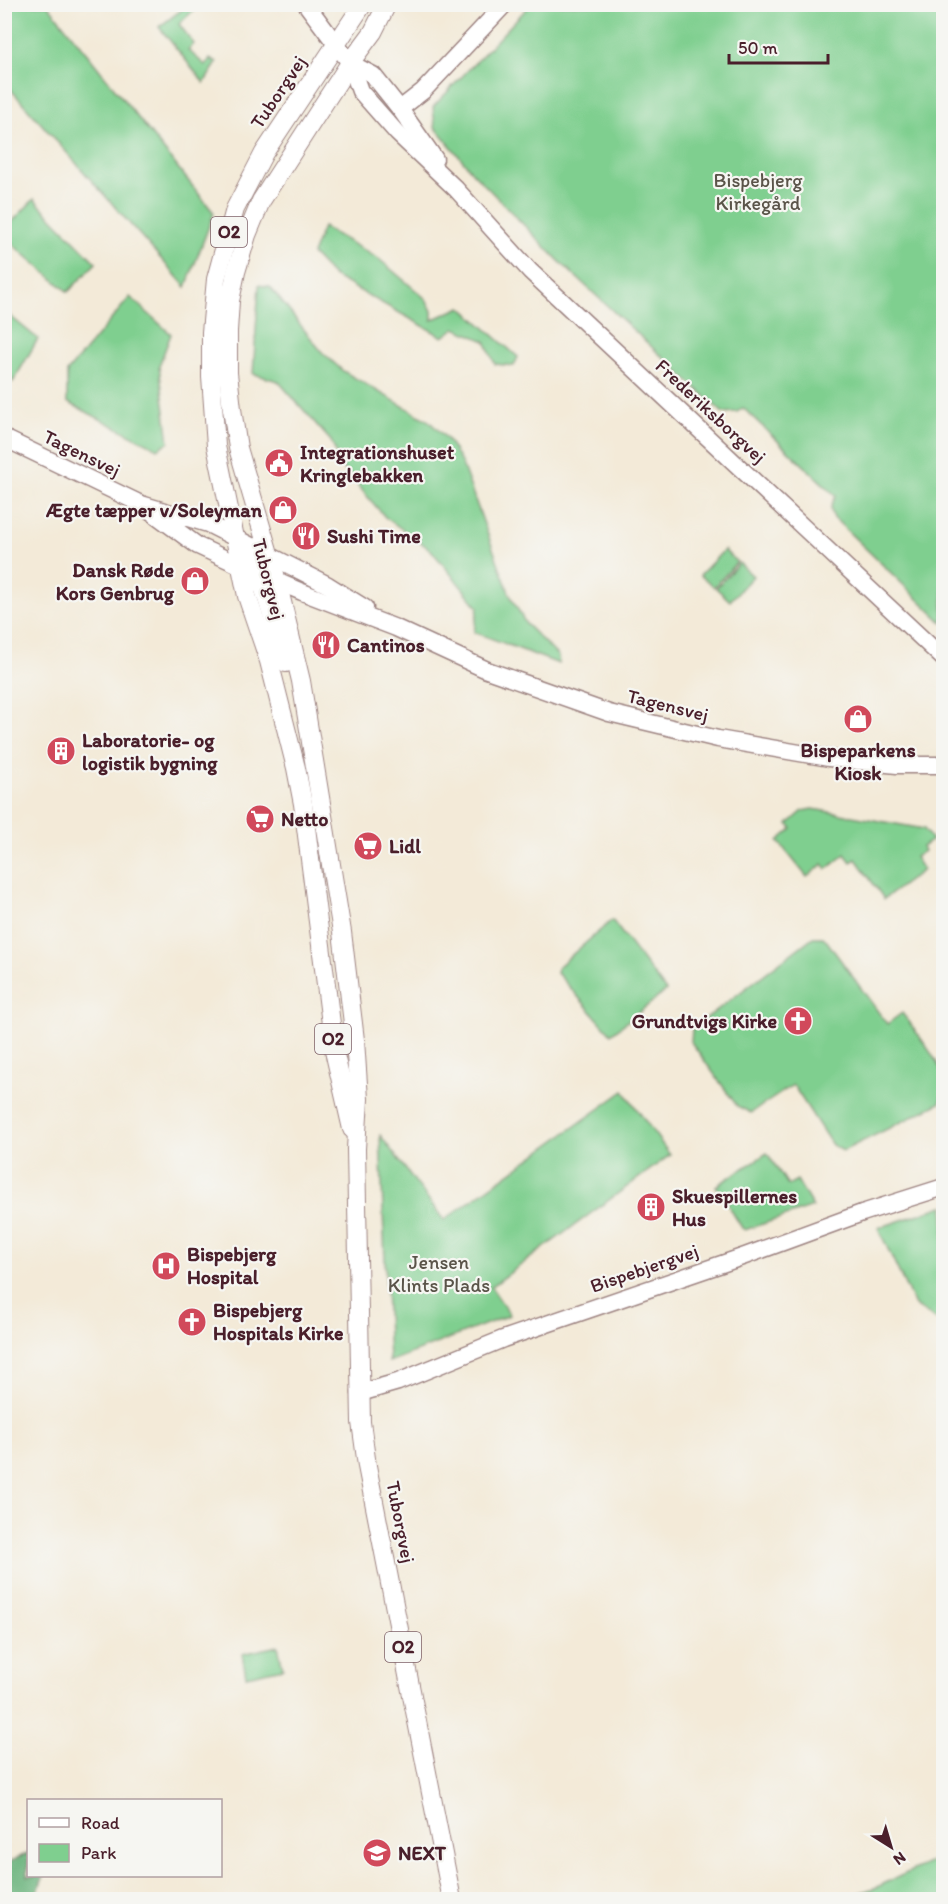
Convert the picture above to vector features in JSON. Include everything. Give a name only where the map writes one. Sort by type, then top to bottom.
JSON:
[{"type":"main road","name":"O2","points":[[336,45],[363,4]]},
{"type":"main road","name":"O2","points":[[350,63],[373,32],[387,4]]},
{"type":"main road","name":"Tuborgvej","points":[[235,538],[216,446],[211,377],[211,332],[216,279],[236,209],[264,153],[336,45]]},
{"type":"main road","name":"Tuborgvej","points":[[350,63],[261,201],[247,236],[230,301],[228,373],[238,448],[277,581],[301,681],[338,898],[359,1099],[356,1149],[361,1422],[367,1466],[452,1899]]},
{"type":"main road","points":[[235,538],[245,549],[249,569],[311,741]]},
{"type":"main road","name":"Tuborgvej","points":[[249,569],[254,619],[268,661],[303,804],[335,1056],[356,1149]]},
{"type":"street","name":"Frederiksborgvej","points":[[306,4],[350,63],[360,91],[397,133],[456,189],[530,271],[944,659]]},
{"type":"street","points":[[400,109],[423,92],[505,4]]},
{"type":"street","name":"Frederiksborgvej","points":[[350,63],[373,75],[400,109],[456,189]]},
{"type":"street","name":"Tagensvej","points":[[4,438],[141,504],[208,524],[328,585],[396,628]]},
{"type":"street","name":"Tagensvej","points":[[141,504],[198,546],[249,569],[396,628],[487,670],[609,712],[662,727],[829,758],[897,765],[944,765]]},
{"type":"street","name":"Bispebjergvej","points":[[360,1393],[398,1382],[503,1339],[745,1256],[862,1213],[944,1187]]},
{"type":"green space","points":[[4,5],[48,5],[214,213],[186,287],[5,83]]},
{"type":"green space","points":[[188,5],[192,5],[195,9],[179,24],[194,44],[188,50],[205,65],[210,59],[217,63],[204,83],[159,27]]},
{"type":"green space","name":"Bispebjerg Kirkegård","points":[[530,5],[943,5],[943,623],[834,518],[831,507],[836,496],[743,408],[737,412],[723,413],[560,262],[473,173],[435,127],[433,107]]},
{"type":"green space","points":[[34,199],[96,263],[68,292],[5,238],[5,229]]},
{"type":"green space","points":[[323,227],[379,259],[426,299],[432,311],[432,320],[461,307],[518,357],[514,366],[495,364],[485,341],[455,328],[443,337],[333,276],[312,254]]},
{"type":"green space","points":[[259,285],[270,287],[322,352],[343,371],[429,421],[448,440],[462,464],[510,595],[526,624],[558,656],[559,664],[474,632],[478,607],[431,550],[385,517],[342,467],[331,441],[278,381],[253,374]]},
{"type":"green space","points":[[130,297],[171,334],[159,366],[169,442],[158,449],[67,402],[67,372]]},
{"type":"green space","points":[[4,311],[38,339],[13,382],[5,378]]},
{"type":"green space","points":[[724,550],[737,562],[714,587],[700,575]]},
{"type":"green space","points":[[739,563],[753,576],[730,601],[716,588]]},
{"type":"green space","points":[[813,809],[924,829],[932,840],[922,847],[924,851],[915,857],[923,870],[884,899],[856,859],[851,862],[845,854],[827,869],[823,864],[807,877],[778,841],[792,829],[788,824],[803,811]]},
{"type":"green space","points":[[612,920],[666,991],[611,1034],[557,973],[558,967]]},
{"type":"green space","points":[[813,937],[823,937],[826,940],[887,1024],[902,1013],[932,1055],[944,1079],[940,1103],[843,1151],[832,1145],[793,1085],[751,1113],[737,1106],[691,1042],[692,1029]]},
{"type":"green space","name":"Jensen Klints Plads","points":[[624,1091],[670,1155],[491,1287],[510,1315],[389,1362],[380,1135],[444,1220]]},
{"type":"green space","points":[[767,1153],[788,1185],[797,1180],[813,1207],[745,1230],[716,1186]]},
{"type":"green space","points":[[944,1206],[943,1324],[915,1306],[878,1228]]},
{"type":"green space","points":[[278,1646],[283,1668],[246,1676],[242,1654]]},
{"type":"green space","points":[[27,1853],[27,1877],[43,1877],[36,1899],[5,1899],[5,1864]]},
{"type":"green space","points":[[943,1856],[943,1899],[842,1899],[877,1887]]},
{"type":"place","name":"Integrationshuset Kringlebakken","points":[[279,463]]},
{"type":"place","name":"Ægte tæpper v/Soleyman","points":[[283,510]]},
{"type":"place","name":"Sushi Time","points":[[306,536]]},
{"type":"place","name":"Dansk Røde Kors Genbrug","points":[[195,581]]},
{"type":"place","name":"Cantinos","points":[[326,645]]},
{"type":"place","name":"Bispeparkens Kiosk","points":[[858,719]]},
{"type":"place","name":"Laboratorie- og logistik bygning","points":[[61,751]]},
{"type":"place","name":"Netto","points":[[260,819]]},
{"type":"place","name":"Lidl","points":[[368,846]]},
{"type":"place","name":"Grundtvigs Kirke","points":[[798,1021]]},
{"type":"place","name":"Skuespillernes Hus","points":[[651,1207]]},
{"type":"place","name":"Bispebjerg Hospital","points":[[166,1266]]},
{"type":"place","name":"Bispebjerg Hospitals Kirke","points":[[192,1322]]},
{"type":"place","name":"NEXT","points":[[377,1853]]}]
